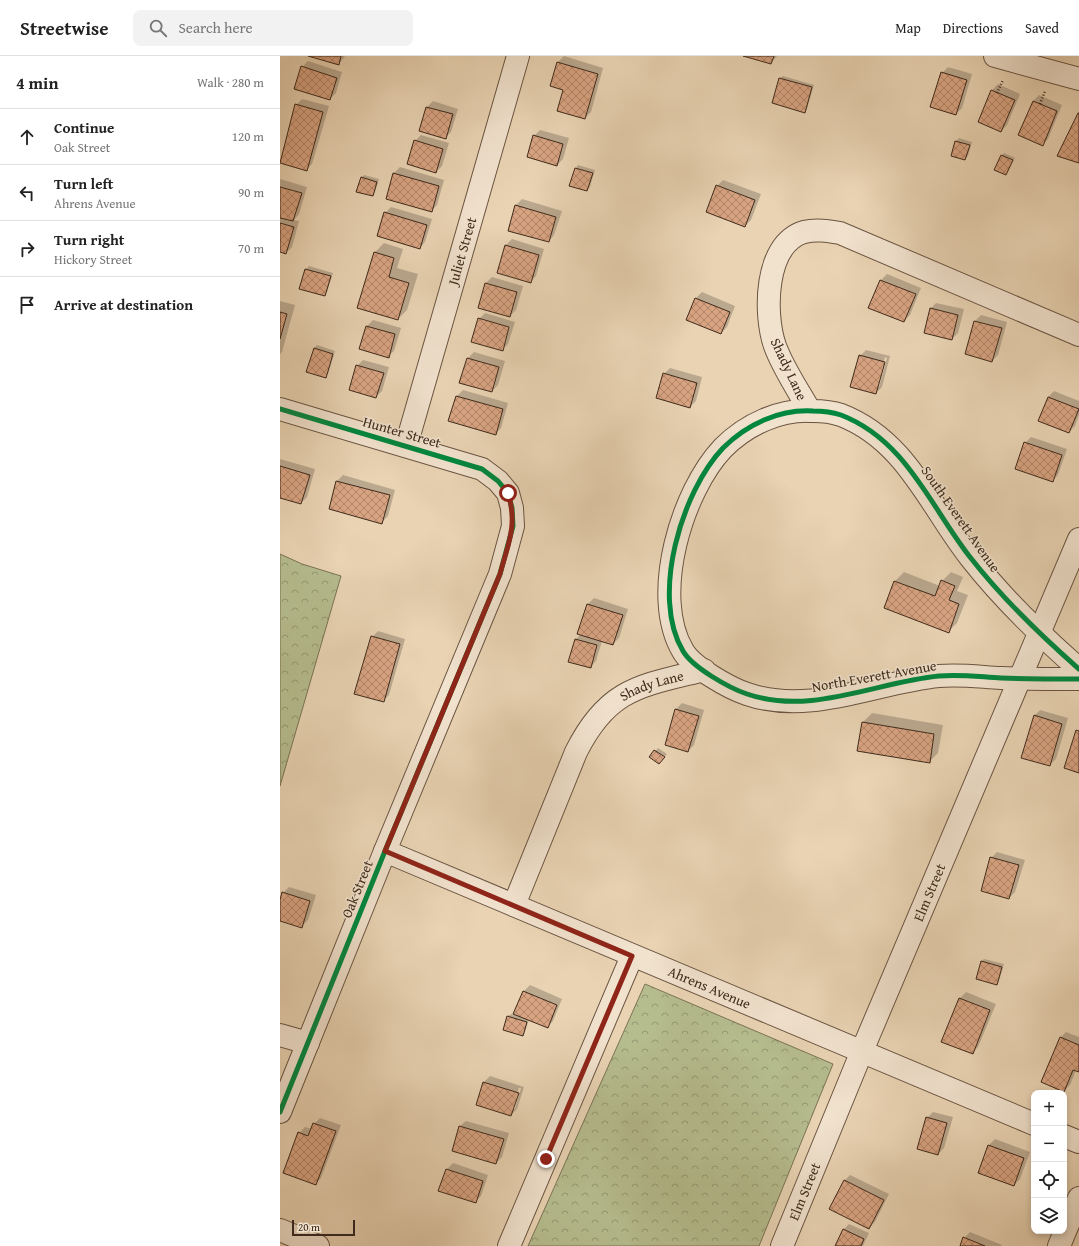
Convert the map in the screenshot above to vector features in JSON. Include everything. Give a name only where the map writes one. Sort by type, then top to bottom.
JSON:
[{"type":"street","name":"Juliet Street","points":[[406,446],[518,56]]},
{"type":"street","points":[[995,56],[1079,79]]},
{"type":"street","name":"Shady Lane","points":[[810,411],[775,346],[770,322],[771,276],[778,256],[789,240],[802,232],[817,230],[840,233],[1079,335]]},
{"type":"street","name":"Hunter Street","points":[[280,409],[482,470],[498,481],[508,493]]},
{"type":"street","name":"Shady Lane","points":[[704,670],[684,654],[676,637],[672,615],[669,586],[670,564],[684,517],[711,463],[723,448],[743,431],[783,414],[802,410],[810,411]]},
{"type":"street","name":"South Everett Avenue","points":[[810,411],[831,412],[840,415],[857,422],[884,440],[917,476],[969,556],[1039,635],[1079,668]]},
{"type":"street","name":"Oak Street","points":[[280,1112],[385,851],[500,574],[513,526],[512,508],[508,493]]},
{"type":"street","name":"Elm Street","points":[[782,1246],[862,1051],[1079,539]]},
{"type":"street","name":"Shady Lane","points":[[514,905],[576,752],[587,731],[604,710],[624,694],[646,684],[704,670]]},
{"type":"street","name":"North Everett Avenue","points":[[704,670],[717,680],[746,694],[767,699],[789,701],[819,700],[939,676],[1079,679]]},
{"type":"street","name":"Ahrens Avenue","points":[[385,851],[1031,1123]]},
{"type":"street","points":[[509,1246],[632,956]]},
{"type":"street","points":[[280,1035],[308,1044]]},
{"type":"street","points":[[1067,1137],[1079,1142]]},
{"type":"street","points":[[1058,1246],[1079,1198]]},
{"type":"street","points":[[280,1230],[318,1246]]},
{"type":"path","points":[[997,92],[1003,79]]},
{"type":"path","points":[[1040,104],[1046,91]]},
{"type":"green space","points":[[280,554],[302,564],[341,576],[280,786]]},
{"type":"green space","points":[[645,984],[833,1064],[759,1246],[528,1246]]},
{"type":"building","points":[[308,56],[341,56],[339,65]]},
{"type":"building","points":[[743,56],[774,56],[771,64]]},
{"type":"building","points":[[557,62],[598,74],[585,119],[557,111],[563,90],[550,86]]},
{"type":"building","points":[[301,66],[337,78],[330,100],[294,89]]},
{"type":"building","points":[[941,72],[967,80],[956,115],[930,107]]},
{"type":"building","points":[[779,78],[812,87],[805,113],[772,103]]},
{"type":"building","points":[[991,90],[1015,100],[1001,132],[978,122]]},
{"type":"building","points":[[1033,101],[1057,111],[1043,146],[1018,135]]},
{"type":"building","points":[[295,104],[323,112],[307,171],[280,163]]},
{"type":"building","points":[[426,107],[453,114],[446,139],[419,131]]},
{"type":"building","points":[[1079,113],[1079,163],[1057,156]]},
{"type":"building","points":[[533,135],[563,144],[557,166],[527,157]]},
{"type":"building","points":[[414,140],[443,149],[436,173],[407,164]]},
{"type":"building","points":[[955,141],[970,145],[965,160],[951,156]]},
{"type":"building","points":[[1001,155],[1013,160],[1006,175],[994,170]]},
{"type":"building","points":[[575,168],[593,173],[587,191],[569,186]]},
{"type":"building","points":[[393,173],[439,186],[432,212],[386,199]]},
{"type":"building","points":[[361,177],[377,182],[373,196],[356,192]]},
{"type":"building","points":[[716,185],[755,200],[745,227],[706,212]]},
{"type":"building","points":[[280,187],[302,193],[293,221],[280,218]]},
{"type":"building","points":[[515,205],[556,217],[549,242],[508,231]]},
{"type":"building","points":[[384,212],[427,225],[420,249],[377,236]]},
{"type":"building","points":[[280,223],[294,227],[286,254],[280,252]]},
{"type":"building","points":[[505,245],[539,255],[531,283],[497,273]]},
{"type":"building","points":[[374,252],[394,258],[389,277],[409,283],[398,320],[357,308]]},
{"type":"building","points":[[305,269],[331,276],[325,296],[299,289]]},
{"type":"building","points":[[880,280],[916,294],[904,322],[868,308]]},
{"type":"building","points":[[485,283],[517,292],[510,317],[478,308]]},
{"type":"building","points":[[695,298],[730,312],[721,334],[686,320]]},
{"type":"building","points":[[930,308],[958,315],[952,340],[924,333]]},
{"type":"building","points":[[280,312],[287,314],[280,339]]},
{"type":"building","points":[[478,318],[509,327],[503,351],[471,342]]},
{"type":"building","points":[[974,321],[1002,328],[992,362],[965,354]]},
{"type":"building","points":[[366,326],[395,334],[389,358],[359,349]]},
{"type":"building","points":[[314,348],[333,354],[326,378],[306,372]]},
{"type":"building","points":[[859,355],[885,362],[876,394],[850,387]]},
{"type":"building","points":[[467,358],[499,367],[492,392],[459,383]]},
{"type":"building","points":[[356,365],[384,373],[376,398],[349,390]]},
{"type":"building","points":[[663,373],[697,383],[690,408],[656,398]]},
{"type":"building","points":[[456,396],[503,409],[496,435],[448,421]]},
{"type":"building","points":[[1048,397],[1079,409],[1069,433],[1038,421]]},
{"type":"building","points":[[1024,442],[1062,455],[1053,482],[1015,469]]},
{"type":"building","points":[[280,466],[310,475],[301,504],[280,498]]},
{"type":"building","points":[[336,481],[390,495],[382,524],[329,509]]},
{"type":"building","points":[[941,580],[955,586],[949,600],[959,604],[949,633],[884,608],[894,581],[935,596]]},
{"type":"building","points":[[587,604],[623,615],[613,645],[577,634]]},
{"type":"building","points":[[371,636],[400,644],[384,702],[354,694]]},
{"type":"building","points":[[575,639],[597,645],[591,668],[568,662]]},
{"type":"building","points":[[675,709],[699,716],[688,752],[665,745]]},
{"type":"building","points":[[1034,715],[1062,724],[1050,766],[1021,758]]},
{"type":"building","points":[[862,722],[934,734],[930,763],[857,751]]},
{"type":"building","points":[[1076,730],[1079,731],[1079,773],[1064,768]]},
{"type":"building","points":[[654,750],[665,757],[659,764],[649,757]]},
{"type":"building","points":[[990,857],[1019,865],[1009,899],[981,891]]},
{"type":"building","points":[[282,892],[310,901],[302,928],[280,921],[280,900]]},
{"type":"building","points":[[981,961],[1002,967],[997,985],[976,979]]},
{"type":"building","points":[[523,991],[557,1005],[548,1028],[513,1014]]},
{"type":"building","points":[[959,998],[990,1010],[973,1054],[941,1042]]},
{"type":"building","points":[[507,1016],[527,1022],[523,1036],[503,1030]]},
{"type":"building","points":[[1060,1037],[1079,1045],[1079,1072],[1073,1070],[1065,1090],[1059,1090],[1041,1082]]},
{"type":"building","points":[[483,1082],[519,1093],[511,1116],[476,1105]]},
{"type":"building","points":[[926,1117],[947,1123],[938,1155],[917,1149]]},
{"type":"building","points":[[313,1123],[336,1131],[316,1185],[283,1173],[298,1132],[308,1136]]},
{"type":"building","points":[[459,1126],[504,1139],[496,1164],[452,1151]]},
{"type":"building","points":[[988,1145],[1024,1158],[1014,1186],[978,1173]]},
{"type":"building","points":[[446,1169],[483,1181],[476,1203],[438,1191]]},
{"type":"building","points":[[844,1180],[884,1200],[869,1229],[829,1209]]},
{"type":"building","points":[[843,1229],[864,1239],[861,1246],[835,1246]]},
{"type":"building","points":[[963,1237],[985,1246],[960,1246]]},
{"type":"cycle path","points":[[280,409],[482,469],[498,481],[508,493],[512,508],[513,526],[500,574],[385,851],[280,1112]]},
{"type":"cycle path","points":[[1079,669],[1022,615],[982,572],[900,457],[864,426],[841,415],[824,411],[801,411],[776,416],[753,425],[732,439],[723,448],[708,467],[695,490],[675,545],[670,574],[670,602],[674,628],[683,651],[694,664],[731,687],[747,694],[771,700],[795,701],[819,700],[843,696],[915,679],[947,675],[1079,679]]},
{"type":"route","points":[[508,493],[512,508],[513,526],[500,574],[385,851],[632,956],[546,1159]]}]
